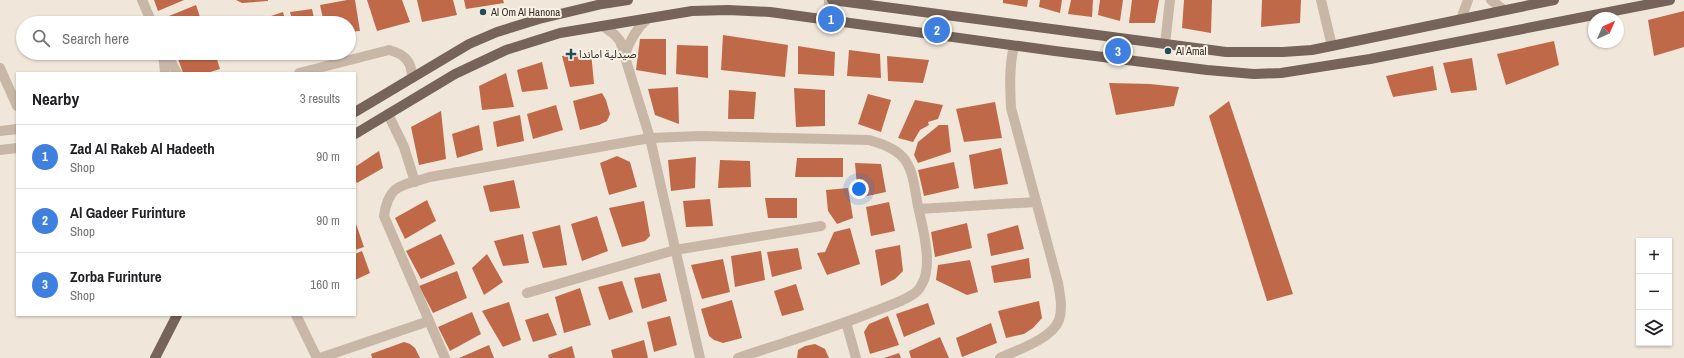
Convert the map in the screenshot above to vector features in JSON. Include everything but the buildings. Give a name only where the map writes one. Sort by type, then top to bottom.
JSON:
[{"type":"main road","points":[[356,111],[469,44],[497,32],[599,2],[628,0]]},
{"type":"main road","points":[[832,0],[1226,52],[1253,53],[1290,52],[1332,46],[1554,0]]},
{"type":"main road","points":[[356,133],[455,74],[506,50],[560,33],[692,11],[728,10],[770,12],[1014,46],[1207,70],[1254,74],[1281,73],[1370,59],[1670,0]]},
{"type":"main road","points":[[155,358],[176,316]]},
{"type":"main road","points":[[162,344],[180,316]]},
{"type":"street","points":[[142,0],[149,16]]},
{"type":"street","points":[[828,20],[829,0]]},
{"type":"street","points":[[1165,44],[1170,0]]},
{"type":"street","points":[[1321,0],[1332,46]]},
{"type":"street","points":[[1461,19],[1468,0]]},
{"type":"street","points":[[1490,0],[1504,10]]},
{"type":"street","points":[[625,54],[630,41],[638,28],[647,19]]},
{"type":"street","points":[[603,26],[620,41],[650,138],[700,358]]},
{"type":"street","points":[[1000,358],[1044,338],[1054,330],[1060,319],[1061,304],[1058,283],[1011,108],[1009,84],[1014,46]]},
{"type":"street","points":[[356,58],[389,50],[398,52],[410,63],[412,78]]},
{"type":"street","points":[[165,60],[165,72]]},
{"type":"street","points":[[169,60],[176,72]]},
{"type":"street","points":[[303,72],[350,60]]},
{"type":"street","points":[[0,68],[16,104]]},
{"type":"street","points":[[388,114],[404,147],[416,182]]},
{"type":"street","points":[[0,131],[16,129]]},
{"type":"street","points":[[445,358],[384,216],[386,202],[390,194],[399,187],[430,177],[650,138],[700,136],[869,140],[885,145],[896,151],[905,159],[911,170],[927,257],[923,283],[914,295],[846,322],[738,358]]},
{"type":"street","points":[[0,150],[16,148]]},
{"type":"street","points":[[919,209],[1036,202]]},
{"type":"street","points":[[527,293],[675,250],[821,226]]},
{"type":"street","points":[[297,316],[318,358],[429,321]]},
{"type":"street","points":[[846,322],[856,358]]},
{"type":"place","name":"Al Om Al Hanona","points":[[483,12]]},
{"type":"place","name":"Zad Al Rakeb Al Hadeeth","points":[[831,19]]},
{"type":"place","name":"Al Gadeer Furinture","points":[[937,30]]},
{"type":"place","name":"Zorba Furinture","points":[[1118,51]]},
{"type":"place","name":"Al Amal","points":[[1168,51]]},
{"type":"place","name":"صيدلية اماندا","points":[[571,54]]}]
